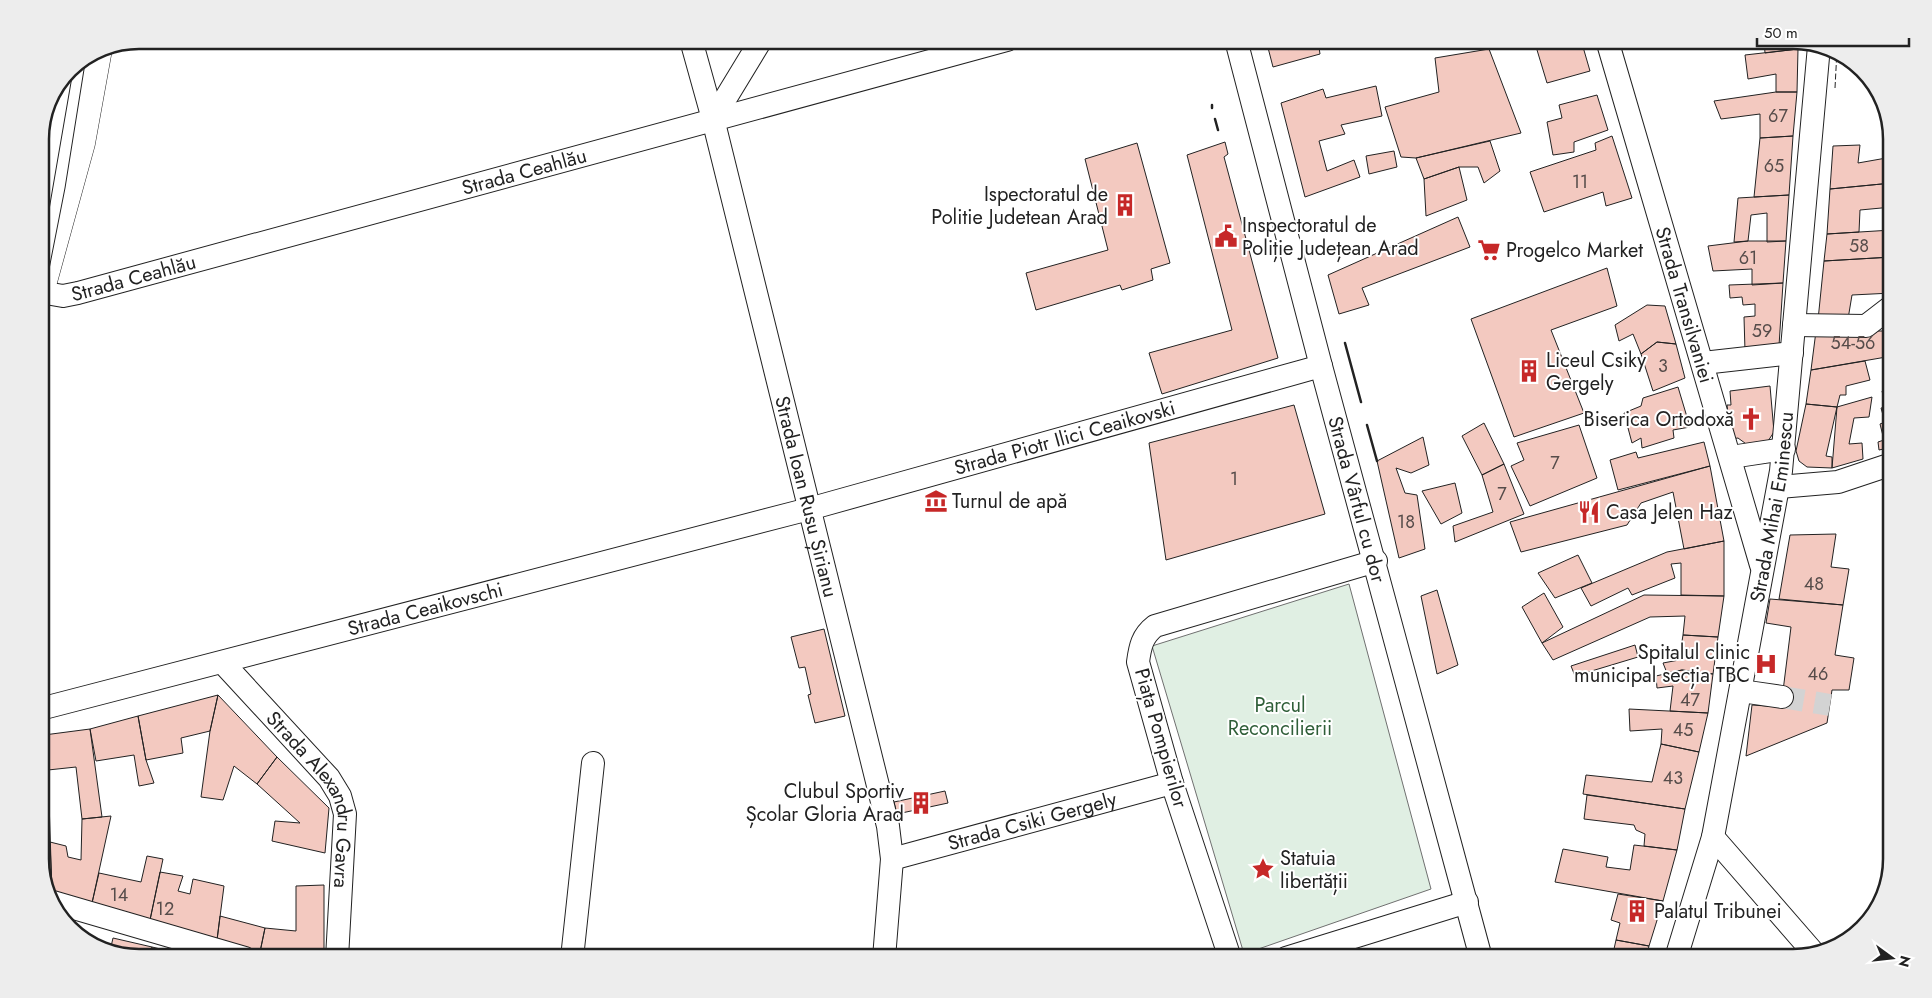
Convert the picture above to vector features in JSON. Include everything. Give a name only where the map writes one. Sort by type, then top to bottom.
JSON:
[{"type":"main road","points":[[49,259],[81,143],[96,60]]},
{"type":"main road","points":[[49,202],[67,84]]},
{"type":"street","name":"Strada Ioan Rusu Șirianu","points":[[694,49],[713,119],[888,826],[892,859],[885,949]]},
{"type":"street","points":[[713,119],[756,49]]},
{"type":"street","name":"Strada Ceahlău","points":[[49,293],[63,296],[78,293],[974,49]]},
{"type":"street","name":"Strada Vârful cu dor","points":[[1238,49],[1321,366],[1376,561],[1479,949]]},
{"type":"street","name":"Strada Transilvaniei","points":[[1610,49],[1763,571]]},
{"type":"street","name":"Strada Mihai Eminescu","points":[[1679,949],[1713,837],[1779,487],[1784,449],[1818,53]]},
{"type":"street","points":[[1794,325],[1866,326],[1883,313]]},
{"type":"street","points":[[1703,363],[1792,353]]},
{"type":"street","name":"Strada Piotr Ilici Ceaikovski","points":[[809,510],[1321,366]]},
{"type":"street","points":[[1731,457],[1784,449]]},
{"type":"street","points":[[1779,487],[1838,482],[1883,467]]},
{"type":"street","name":"Strada Ceaikovschi","points":[[49,707],[809,510]]},
{"type":"street","name":"Piața Pompierilor","points":[[1227,949],[1172,783],[1138,662],[1140,645],[1147,632],[1155,626],[1376,561]]},
{"type":"street","name":"Strada Alexandru Gavra","points":[[223,663],[329,778],[340,796],[345,814],[338,949]]},
{"type":"street","points":[[1741,691],[1782,697]]},
{"type":"street","points":[[573,949],[593,763]]},
{"type":"street","name":"Strada Csiki Gergely","points":[[892,859],[1172,783]]},
{"type":"street","points":[[1713,837],[1810,948]]},
{"type":"street","points":[[1315,949],[1467,902]]},
{"type":"street","points":[[61,904],[213,949]]},
{"type":"green space","name":"Parcul Reconcilierii","points":[[1349,584],[1431,889],[1258,949],[1243,949],[1152,646]]},
{"type":"building","points":[[1268,49],[1319,49],[1320,54],[1273,67]]},
{"type":"building","points":[[1489,49],[1521,133],[1416,158],[1401,157],[1385,107],[1439,92],[1435,58]]},
{"type":"building","points":[[1537,49],[1584,49],[1590,71],[1547,83]]},
{"type":"building","points":[[1765,49],[1798,49],[1765,53]]},
{"type":"building","points":[[1798,49],[1797,92],[1776,92],[1776,74],[1748,79],[1745,55]]},
{"type":"building","points":[[1376,86],[1382,116],[1341,125],[1345,134],[1319,141],[1327,171],[1354,160],[1360,177],[1305,197],[1281,103],[1323,89],[1326,98]]},
{"type":"building","points":[[1776,92],[1797,92],[1793,136],[1760,138],[1760,114],[1721,119],[1714,101]]},
{"type":"building","points":[[1597,95],[1608,130],[1574,142],[1574,152],[1553,155],[1547,122],[1562,118],[1559,105]]},
{"type":"building","points":[[1612,136],[1632,198],[1606,206],[1603,192],[1544,212],[1530,172],[1596,150],[1595,143]]},
{"type":"building","points":[[1793,136],[1789,195],[1754,197],[1760,138]]},
{"type":"building","points":[[1490,141],[1500,171],[1484,183],[1478,167],[1459,167],[1424,179],[1416,158]]},
{"type":"building","name":"Inspectoratul de Poliție Județean Arad","points":[[1225,142],[1228,154],[1224,157],[1278,358],[1162,394],[1149,353],[1232,330],[1187,155]]},
{"type":"building","name":"Ispectoratul de Politie Judetean Arad","points":[[1137,143],[1170,263],[1151,269],[1153,280],[1122,290],[1120,285],[1036,310],[1026,273],[1108,250],[1085,159]]},
{"type":"building","points":[[1860,145],[1858,163],[1883,159],[1883,184],[1830,189],[1833,146]]},
{"type":"building","points":[[1394,151],[1397,167],[1369,174],[1366,156]]},
{"type":"building","points":[[1459,167],[1467,200],[1426,216],[1424,179]]},
{"type":"building","points":[[1883,184],[1883,208],[1860,210],[1859,232],[1827,234],[1830,189]]},
{"type":"building","points":[[1789,195],[1786,241],[1767,242],[1767,213],[1751,215],[1748,241],[1734,242],[1738,198]]},
{"type":"building","points":[[1458,217],[1470,247],[1362,288],[1369,305],[1339,314],[1328,275]]},
{"type":"building","points":[[1883,231],[1883,258],[1824,261],[1827,234]]},
{"type":"building","points":[[1748,241],[1786,241],[1783,283],[1752,285],[1752,269],[1713,271],[1708,246]]},
{"type":"building","points":[[1883,258],[1883,293],[1852,295],[1848,319],[1818,320],[1824,261]]},
{"type":"building","name":"Liceul Csiky Gergely","points":[[1607,268],[1617,306],[1551,330],[1584,413],[1514,437],[1471,319]]},
{"type":"building","points":[[1783,283],[1779,346],[1745,351],[1744,317],[1755,316],[1755,304],[1743,305],[1742,297],[1730,298],[1729,285]]},
{"type":"building","points":[[1647,305],[1665,306],[1676,344],[1657,342],[1641,354],[1633,334],[1619,341],[1615,325]]},
{"type":"building","points":[[1816,331],[1883,331],[1883,358],[1811,370]]},
{"type":"building","points":[[1657,342],[1676,344],[1685,378],[1653,391],[1641,354]]},
{"type":"building","points":[[1865,361],[1870,380],[1846,386],[1846,395],[1840,395],[1837,407],[1806,404],[1811,370]]},
{"type":"building","name":"Biserica Ortodoxă","points":[[1770,386],[1774,432],[1766,444],[1749,446],[1738,438],[1731,439],[1727,405],[1731,405],[1730,391]]},
{"type":"building","points":[[1678,387],[1690,427],[1673,430],[1674,438],[1642,448],[1641,438],[1632,443],[1624,413],[1641,406],[1643,398]]},
{"type":"building","points":[[1872,397],[1869,417],[1854,418],[1849,444],[1862,443],[1863,459],[1832,468],[1837,407]]},
{"type":"building","points":[[1806,404],[1837,407],[1826,456],[1832,457],[1832,468],[1807,467],[1799,461],[1796,451]]},
{"type":"building","points":[[1294,405],[1325,514],[1166,560],[1149,443]]},
{"type":"building","points":[[1484,423],[1504,464],[1482,475],[1462,436]]},
{"type":"building","points":[[1883,423],[1883,436],[1880,424]]},
{"type":"building","points":[[1579,425],[1597,478],[1530,506],[1511,466],[1524,460],[1517,443]]},
{"type":"building","points":[[1423,437],[1429,465],[1411,473],[1396,468],[1405,493],[1417,495],[1425,549],[1399,558],[1377,461]]},
{"type":"building","points":[[1883,440],[1883,449],[1879,450],[1878,442]]},
{"type":"building","points":[[1704,442],[1710,466],[1618,490],[1610,460],[1636,452],[1638,458]]},
{"type":"building","points":[[1504,464],[1524,514],[1455,542],[1453,526],[1493,512],[1482,475]]},
{"type":"building","name":"Casa Jelen Haz","points":[[1710,466],[1724,541],[1684,549],[1673,492],[1641,503],[1627,525],[1521,552],[1510,522]]},
{"type":"building","points":[[1455,483],[1462,513],[1441,524],[1422,491]]},
{"type":"building","points":[[1836,534],[1831,567],[1849,569],[1843,605],[1779,599],[1790,535]]},
{"type":"building","points":[[1724,541],[1724,596],[1681,595],[1681,563],[1671,564],[1675,578],[1632,595],[1628,588],[1591,606],[1581,588],[1667,552]]},
{"type":"building","points":[[1578,555],[1592,583],[1555,598],[1538,573]]},
{"type":"building","points":[[1437,590],[1458,665],[1437,674],[1421,596]]},
{"type":"building","points":[[1544,593],[1563,627],[1542,643],[1522,607]]},
{"type":"building","points":[[1644,595],[1724,596],[1718,637],[1683,635],[1685,616],[1650,617],[1553,660],[1542,643]]},
{"type":"building","name":"Spitalul clinic municipal secția TBC","points":[[1770,599],[1843,605],[1835,655],[1854,658],[1849,690],[1832,690],[1827,723],[1746,756],[1752,705],[1781,707],[1791,627],[1766,623]]},
{"type":"building","points":[[824,629],[845,716],[815,723],[808,695],[811,694],[805,667],[799,668],[791,637]]},
{"type":"building","points":[[1683,635],[1718,637],[1713,674],[1682,670],[1667,673],[1663,663],[1679,660]]},
{"type":"building","points":[[1635,645],[1638,657],[1575,676],[1571,666]]},
{"type":"building","points":[[1682,670],[1713,674],[1708,713],[1670,711],[1673,686],[1657,688],[1656,676]]},
{"type":"building","points":[[218,695],[210,731],[181,738],[183,753],[146,760],[138,716]]},
{"type":"building","points":[[218,695],[277,757],[257,784],[234,766],[223,800],[201,797],[210,731]]},
{"type":"building","points":[[1629,709],[1708,713],[1699,752],[1661,744],[1662,729],[1630,731]]},
{"type":"building","points":[[138,716],[146,760],[154,783],[139,786],[134,755],[96,761],[90,729]]},
{"type":"building","points":[[90,729],[102,817],[82,819],[76,767],[49,770],[49,734]]},
{"type":"building","points":[[1661,744],[1699,752],[1685,809],[1583,794],[1586,775],[1652,782]]},
{"type":"building","points":[[277,757],[329,808],[325,853],[272,841],[275,821],[300,823],[257,784]]},
{"type":"building","name":"Clubul Sportiv Școlar Gloria Arad","points":[[945,791],[948,803],[897,814],[894,802]]},
{"type":"building","points":[[1587,795],[1685,809],[1677,850],[1644,846],[1645,834],[1636,830],[1634,825],[1584,819]]},
{"type":"building","points":[[49,801],[52,881],[49,865]]},
{"type":"building","points":[[111,816],[92,903],[56,894],[52,881],[50,842],[66,846],[68,857],[81,860],[82,819]]},
{"type":"building","points":[[1634,845],[1677,850],[1663,901],[1555,882],[1563,849],[1608,857],[1606,867],[1630,870]]},
{"type":"building","points":[[147,856],[163,859],[150,920],[92,903],[99,873],[141,882]]},
{"type":"building","points":[[160,872],[183,876],[178,891],[190,894],[193,879],[224,886],[217,940],[150,920]]},
{"type":"building","points":[[324,885],[324,949],[261,949],[265,928],[296,931],[296,886]]},
{"type":"building","name":"Palatul Tribunei","points":[[1618,894],[1663,901],[1649,946],[1616,940],[1620,923],[1611,920]]},
{"type":"building","points":[[220,916],[265,928],[261,949],[249,949],[217,940]]},
{"type":"building","points":[[113,938],[152,947],[151,949],[133,949],[111,945]]},
{"type":"building","points":[[1616,940],[1649,946],[1648,949],[1614,949]]},
{"type":"tunnel","points":[[1782,697],[1830,705]]},
{"type":"tram line","points":[[49,269],[65,188],[84,67]]},
{"type":"tram line","points":[[49,210],[72,78]]},
{"type":"fence","points":[[1835,88],[1836,60]]},
{"type":"wall","points":[[1215,119],[1218,130]]},
{"type":"wall","points":[[1345,343],[1361,402]]},
{"type":"wall","points":[[1367,425],[1377,461]]},
{"type":"place","name":"Ispectoratul de Politie Judetean Arad","points":[[1125,205]]},
{"type":"place","name":"Inspectoratul de Poliție Județean Arad","points":[[1226,236]]},
{"type":"place","name":"Progelco Market","points":[[1489,250]]},
{"type":"place","name":"Liceul Csiky Gergely","points":[[1529,371]]},
{"type":"place","name":"Biserica Ortodoxă","points":[[1751,419]]},
{"type":"place","name":"Turnul de apă","points":[[936,501]]},
{"type":"place","name":"Casa Jelen Haz","points":[[1589,512]]},
{"type":"place","name":"Spitalul clinic municipal secția TBC","points":[[1766,664]]},
{"type":"place","name":"Clubul Sportiv Școlar Gloria Arad","points":[[921,803]]},
{"type":"place","name":"Statuia libertății","points":[[1263,869]]},
{"type":"place","name":"Palatul Tribunei","points":[[1637,911]]}]
